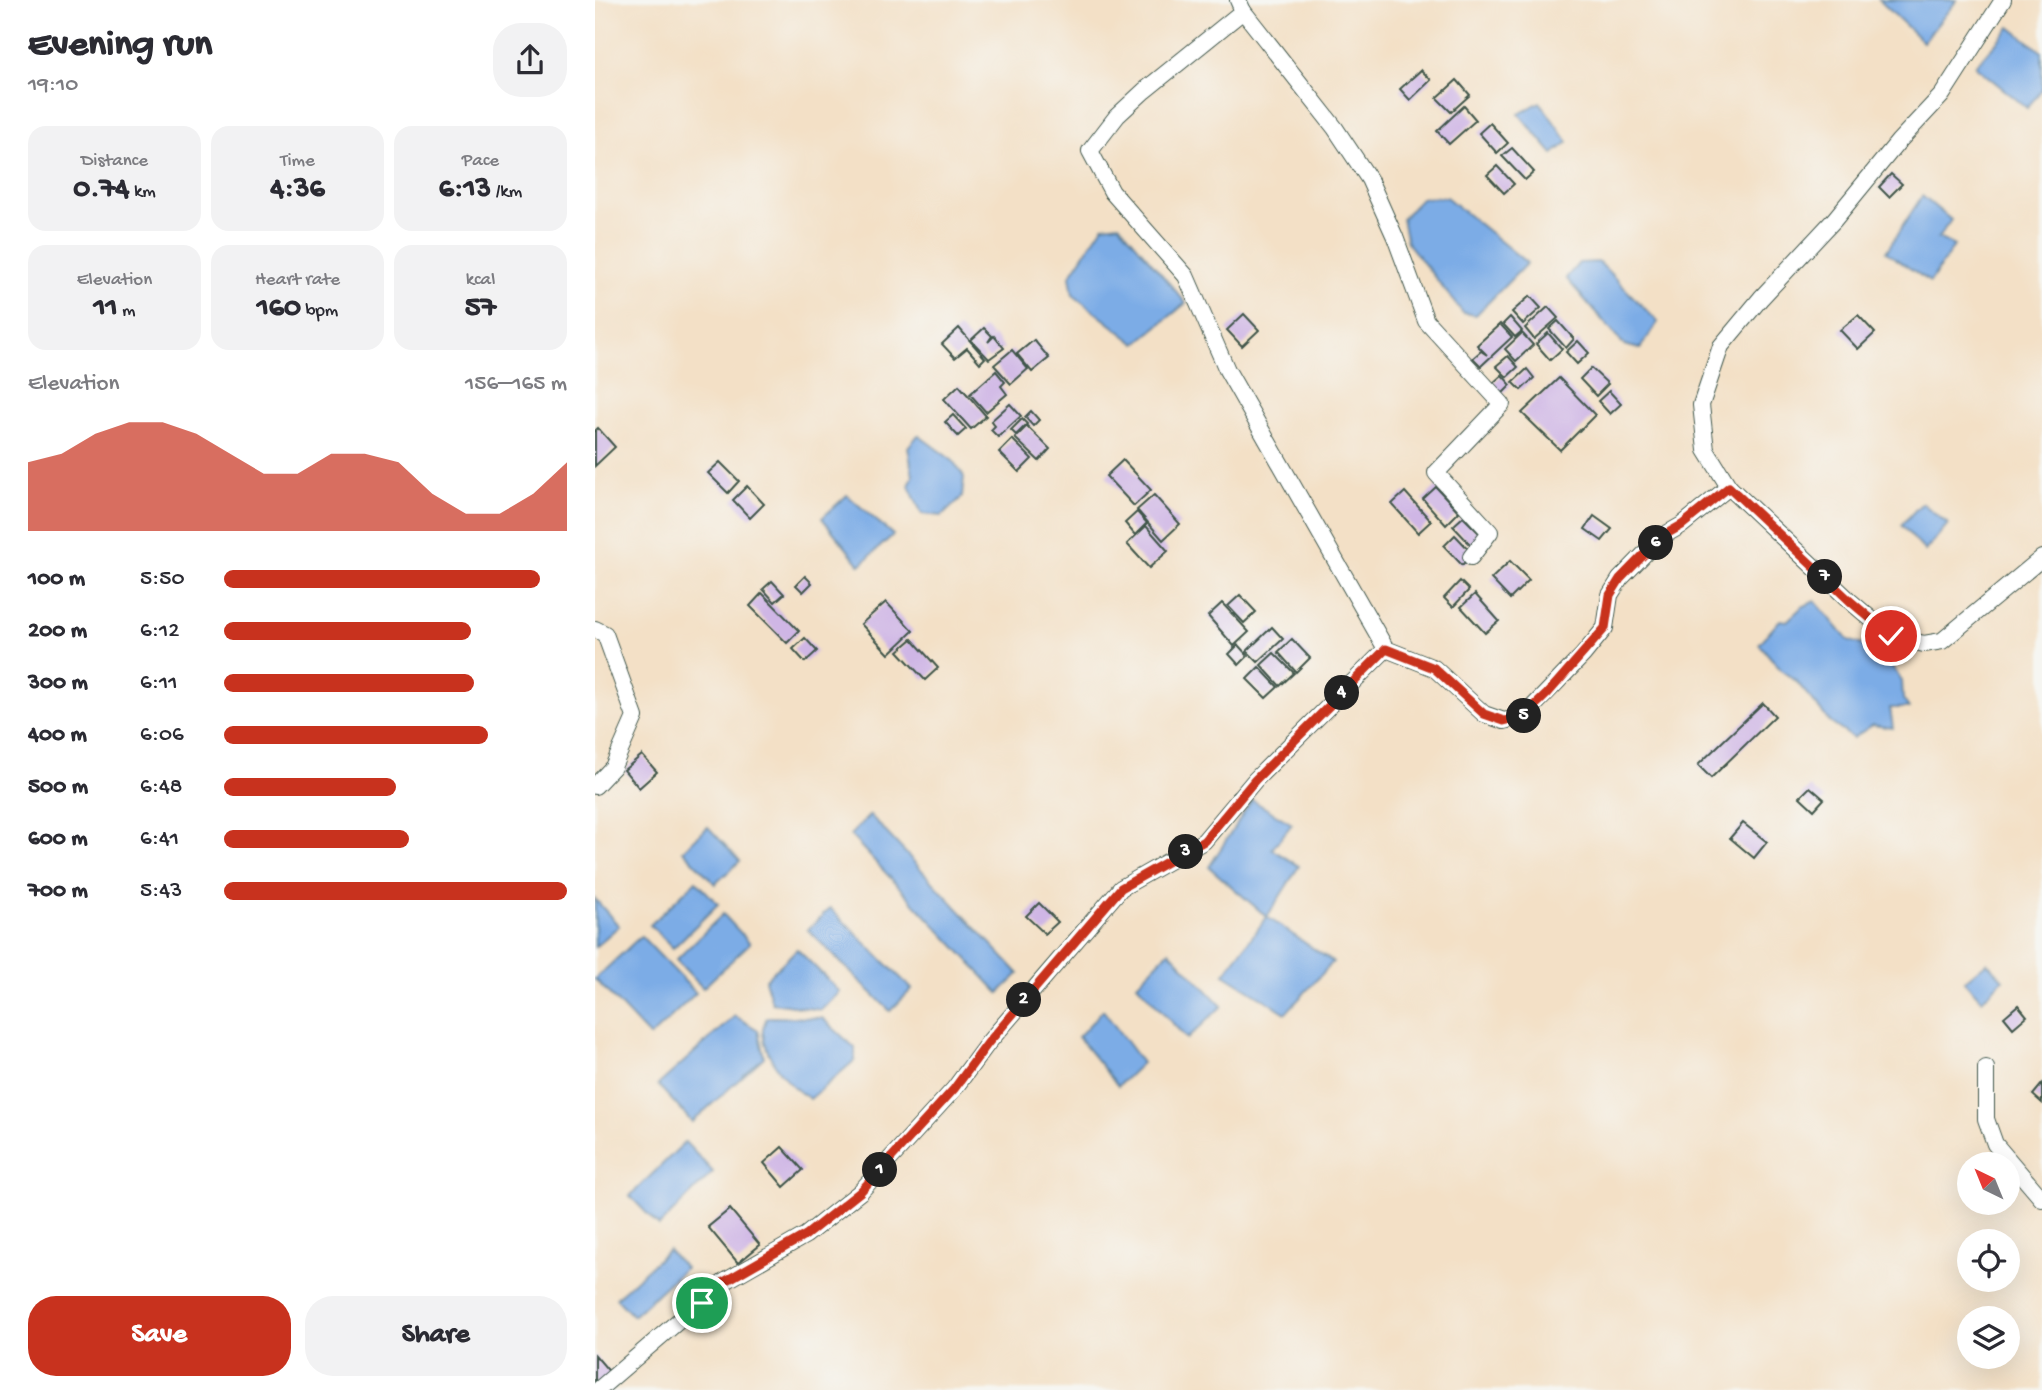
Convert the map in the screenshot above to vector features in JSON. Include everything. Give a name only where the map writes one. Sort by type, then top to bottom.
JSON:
[{"type":"street","points":[[2003,0],[1942,95],[1721,346],[1702,405],[1706,450],[1729,487],[1891,636],[1924,644],[1942,641],[2042,558]]},
{"type":"street","points":[[1471,557],[1490,532],[1436,473],[1501,404],[1426,321],[1395,237],[1369,179],[1335,128],[1241,6],[1117,116],[1090,151],[1112,192],[1186,276],[1227,370],[1386,649],[1434,668],[1484,714],[1504,721],[1524,716],[1574,665],[1605,628],[1610,595],[1620,579],[1661,537],[1682,525],[1729,487]]},
{"type":"street","points":[[595,629],[605,634],[635,718],[613,767],[595,786]]},
{"type":"street","points":[[598,1390],[724,1282],[806,1235],[860,1192],[954,1089],[988,1043],[1121,888],[1204,841],[1255,780],[1386,649]]},
{"type":"street","points":[[1986,1068],[1986,1119],[1995,1144],[2042,1199]]},
{"type":"water","points":[[1879,0],[1957,0],[1923,42]]},
{"type":"water","points":[[2010,27],[2042,52],[2042,89],[2027,108],[1975,66]]},
{"type":"water","points":[[1540,102],[1568,142],[1553,154],[1519,114]]},
{"type":"water","points":[[1922,196],[1951,220],[1938,238],[1954,246],[1930,282],[1886,252]]},
{"type":"water","points":[[1446,197],[1527,263],[1476,315],[1463,313],[1407,242],[1402,219],[1421,198]]},
{"type":"water","points":[[1119,224],[1186,303],[1136,344],[1073,295],[1070,276],[1103,226]]},
{"type":"water","points":[[1599,262],[1658,322],[1640,349],[1624,345],[1566,278],[1579,263]]},
{"type":"water","points":[[918,435],[953,461],[964,477],[962,497],[942,516],[922,514],[909,486],[913,476],[908,447]]},
{"type":"water","points":[[847,495],[893,535],[860,565],[822,518]]},
{"type":"water","points":[[1922,503],[1948,524],[1925,551],[1901,525]]},
{"type":"water","points":[[1815,601],[1848,640],[1882,652],[1902,681],[1903,699],[1909,708],[1890,708],[1893,728],[1872,725],[1853,738],[1831,723],[1796,681],[1782,671],[1759,644],[1780,620],[1787,621],[1802,607]]},
{"type":"water","points":[[1252,800],[1292,824],[1272,849],[1299,866],[1267,917],[1209,867]]},
{"type":"water","points":[[870,815],[1019,974],[999,993],[850,835]]},
{"type":"water","points":[[708,827],[740,861],[715,884],[683,850]]},
{"type":"water","points":[[696,881],[718,904],[673,948],[650,925]]},
{"type":"water","points":[[595,899],[619,926],[595,947]]},
{"type":"water","points":[[830,908],[912,989],[890,1011],[808,930]]},
{"type":"water","points":[[723,914],[750,943],[703,988],[676,960]]},
{"type":"water","points":[[1267,917],[1333,962],[1286,1013],[1224,974]]},
{"type":"water","points":[[641,936],[696,993],[650,1037],[595,979]]},
{"type":"water","points":[[797,949],[840,992],[821,1010],[772,1003],[765,980]]},
{"type":"water","points":[[1169,951],[1222,1006],[1187,1039],[1137,984]]},
{"type":"water","points":[[1987,962],[2003,979],[1982,1000],[1964,981]]},
{"type":"water","points":[[1103,1010],[1142,1063],[1118,1086],[1078,1037]]},
{"type":"water","points":[[735,1016],[758,1030],[764,1057],[692,1122],[658,1085]]},
{"type":"water","points":[[767,1017],[822,1018],[855,1048],[855,1060],[810,1099],[786,1080],[773,1062],[763,1033]]},
{"type":"water","points":[[685,1142],[713,1172],[659,1226],[630,1196]]},
{"type":"water","points":[[668,1250],[685,1268],[633,1316],[616,1298]]},
{"type":"building","points":[[1421,70],[1431,80],[1410,100],[1400,89]]},
{"type":"building","points":[[1457,80],[1470,95],[1451,112],[1437,98]]},
{"type":"building","points":[[1464,106],[1476,120],[1449,144],[1437,131]]},
{"type":"building","points":[[1490,123],[1508,143],[1497,153],[1479,133]]},
{"type":"building","points":[[1512,148],[1534,172],[1525,180],[1502,156]]},
{"type":"building","points":[[1497,166],[1514,184],[1504,193],[1487,175]]},
{"type":"building","points":[[1891,174],[1902,184],[1889,197],[1879,187]]},
{"type":"building","points":[[1530,296],[1541,308],[1523,324],[1512,312]]},
{"type":"building","points":[[1548,307],[1558,318],[1534,339],[1525,328]]},
{"type":"building","points":[[1244,314],[1259,330],[1242,346],[1227,330]]},
{"type":"building","points":[[1858,315],[1875,333],[1858,349],[1840,330]]},
{"type":"building","points":[[1510,317],[1522,331],[1515,337],[1503,324]]},
{"type":"building","points":[[1558,321],[1574,339],[1566,348],[1549,329]]},
{"type":"building","points":[[1500,324],[1512,337],[1481,366],[1473,358],[1481,351],[1487,355],[1477,345]]},
{"type":"building","points":[[959,328],[985,358],[980,363],[967,348],[955,358],[942,344]]},
{"type":"building","points":[[984,328],[992,336],[988,342],[994,336],[1004,348],[989,359],[971,340]]},
{"type":"building","points":[[1522,333],[1533,345],[1516,361],[1505,349]]},
{"type":"building","points":[[1548,333],[1562,349],[1550,360],[1536,344]]},
{"type":"building","points":[[1034,340],[1049,358],[1032,372],[1017,354]]},
{"type":"building","points":[[1578,341],[1589,353],[1577,364],[1566,352]]},
{"type":"building","points":[[1012,350],[1028,369],[1011,384],[994,365]]},
{"type":"building","points":[[1508,356],[1518,367],[1507,377],[1496,366]]},
{"type":"building","points":[[1591,368],[1608,384],[1596,396],[1580,379]]},
{"type":"building","points":[[1527,369],[1534,378],[1521,390],[1513,382]]},
{"type":"building","points":[[996,371],[1005,382],[1001,386],[1007,394],[986,412],[970,394]]},
{"type":"building","points":[[1502,375],[1511,385],[1502,394],[1492,384]]},
{"type":"building","points":[[1559,378],[1595,415],[1560,450],[1522,413]]},
{"type":"building","points":[[959,385],[986,416],[971,429],[944,399]]},
{"type":"building","points":[[1609,391],[1621,404],[1610,414],[1598,401]]},
{"type":"building","points":[[1010,404],[1021,416],[998,437],[991,430],[995,426],[991,421]]},
{"type":"building","points":[[1031,411],[1039,420],[1033,426],[1025,417]]},
{"type":"building","points":[[953,415],[966,429],[958,436],[945,422]]},
{"type":"building","points":[[1022,419],[1027,424],[1016,435],[1011,430]]},
{"type":"building","points":[[1027,426],[1050,449],[1039,461],[1015,438]]},
{"type":"building","points":[[598,428],[615,447],[595,466],[595,431]]},
{"type":"building","points":[[1012,439],[1032,459],[1019,472],[999,452]]},
{"type":"building","points":[[1123,460],[1151,490],[1134,506],[1106,476]]},
{"type":"building","points":[[720,462],[739,481],[728,493],[708,473]]},
{"type":"building","points":[[747,486],[764,504],[750,518],[733,500]]},
{"type":"building","points":[[1436,487],[1459,512],[1446,525],[1423,499]]},
{"type":"building","points":[[1405,492],[1431,521],[1418,533],[1392,504]]},
{"type":"building","points":[[1154,495],[1180,524],[1163,540],[1137,510]]},
{"type":"building","points":[[1137,512],[1147,523],[1135,535],[1125,523]]},
{"type":"building","points":[[1594,516],[1612,529],[1602,541],[1585,529]]},
{"type":"building","points":[[1463,517],[1481,535],[1471,545],[1453,526]]},
{"type":"building","points":[[1146,526],[1168,551],[1149,568],[1127,544]]},
{"type":"building","points":[[1455,535],[1473,554],[1462,565],[1444,546]]},
{"type":"building","points":[[1510,561],[1529,580],[1510,599],[1491,579]]},
{"type":"building","points":[[805,576],[812,583],[803,592],[796,585]]},
{"type":"building","points":[[772,581],[784,594],[775,602],[763,589]]},
{"type":"building","points":[[1460,581],[1469,590],[1453,607],[1444,598]]},
{"type":"building","points":[[762,593],[799,631],[787,643],[750,606]]},
{"type":"building","points":[[1475,594],[1499,621],[1485,633],[1461,607]]},
{"type":"building","points":[[1240,595],[1256,612],[1244,623],[1228,606]]},
{"type":"building","points":[[886,602],[913,631],[889,654],[861,624]]},
{"type":"building","points":[[1222,603],[1249,632],[1234,646],[1208,616]]},
{"type":"building","points":[[1272,627],[1283,639],[1258,662],[1247,651]]},
{"type":"building","points":[[805,638],[817,651],[805,662],[793,649]]},
{"type":"building","points":[[912,639],[938,668],[925,680],[898,651]]},
{"type":"building","points":[[1292,639],[1310,658],[1296,672],[1278,652]]},
{"type":"building","points":[[1238,645],[1248,656],[1239,665],[1229,654]]},
{"type":"building","points":[[1274,653],[1294,673],[1280,686],[1261,665]]},
{"type":"building","points":[[1259,667],[1278,687],[1266,698],[1247,679]]},
{"type":"building","points":[[1763,703],[1775,716],[1711,778],[1698,765]]},
{"type":"building","points":[[642,755],[657,772],[639,788],[624,770]]},
{"type":"building","points":[[1810,787],[1824,799],[1814,810],[1800,797]]},
{"type":"building","points":[[1743,823],[1767,842],[1754,858],[1730,838]]},
{"type":"building","points":[[1039,903],[1058,922],[1045,934],[1026,916]]},
{"type":"building","points":[[2018,1005],[2027,1016],[2013,1028],[2004,1017]]},
{"type":"building","points":[[2042,1084],[2042,1103],[2033,1095]]},
{"type":"building","points":[[782,1147],[803,1170],[784,1187],[764,1163]]},
{"type":"building","points":[[730,1209],[760,1245],[738,1263],[708,1227]]},
{"type":"building","points":[[595,1355],[613,1376],[595,1390]]},
{"type":"route","points":[[702,1303],[724,1282],[806,1235],[860,1192],[954,1089],[988,1043],[1121,888],[1204,841],[1255,780],[1386,649],[1434,668],[1484,714],[1504,721],[1524,716],[1605,628],[1610,595],[1620,579],[1661,537],[1682,525],[1729,487],[1891,636]]}]
